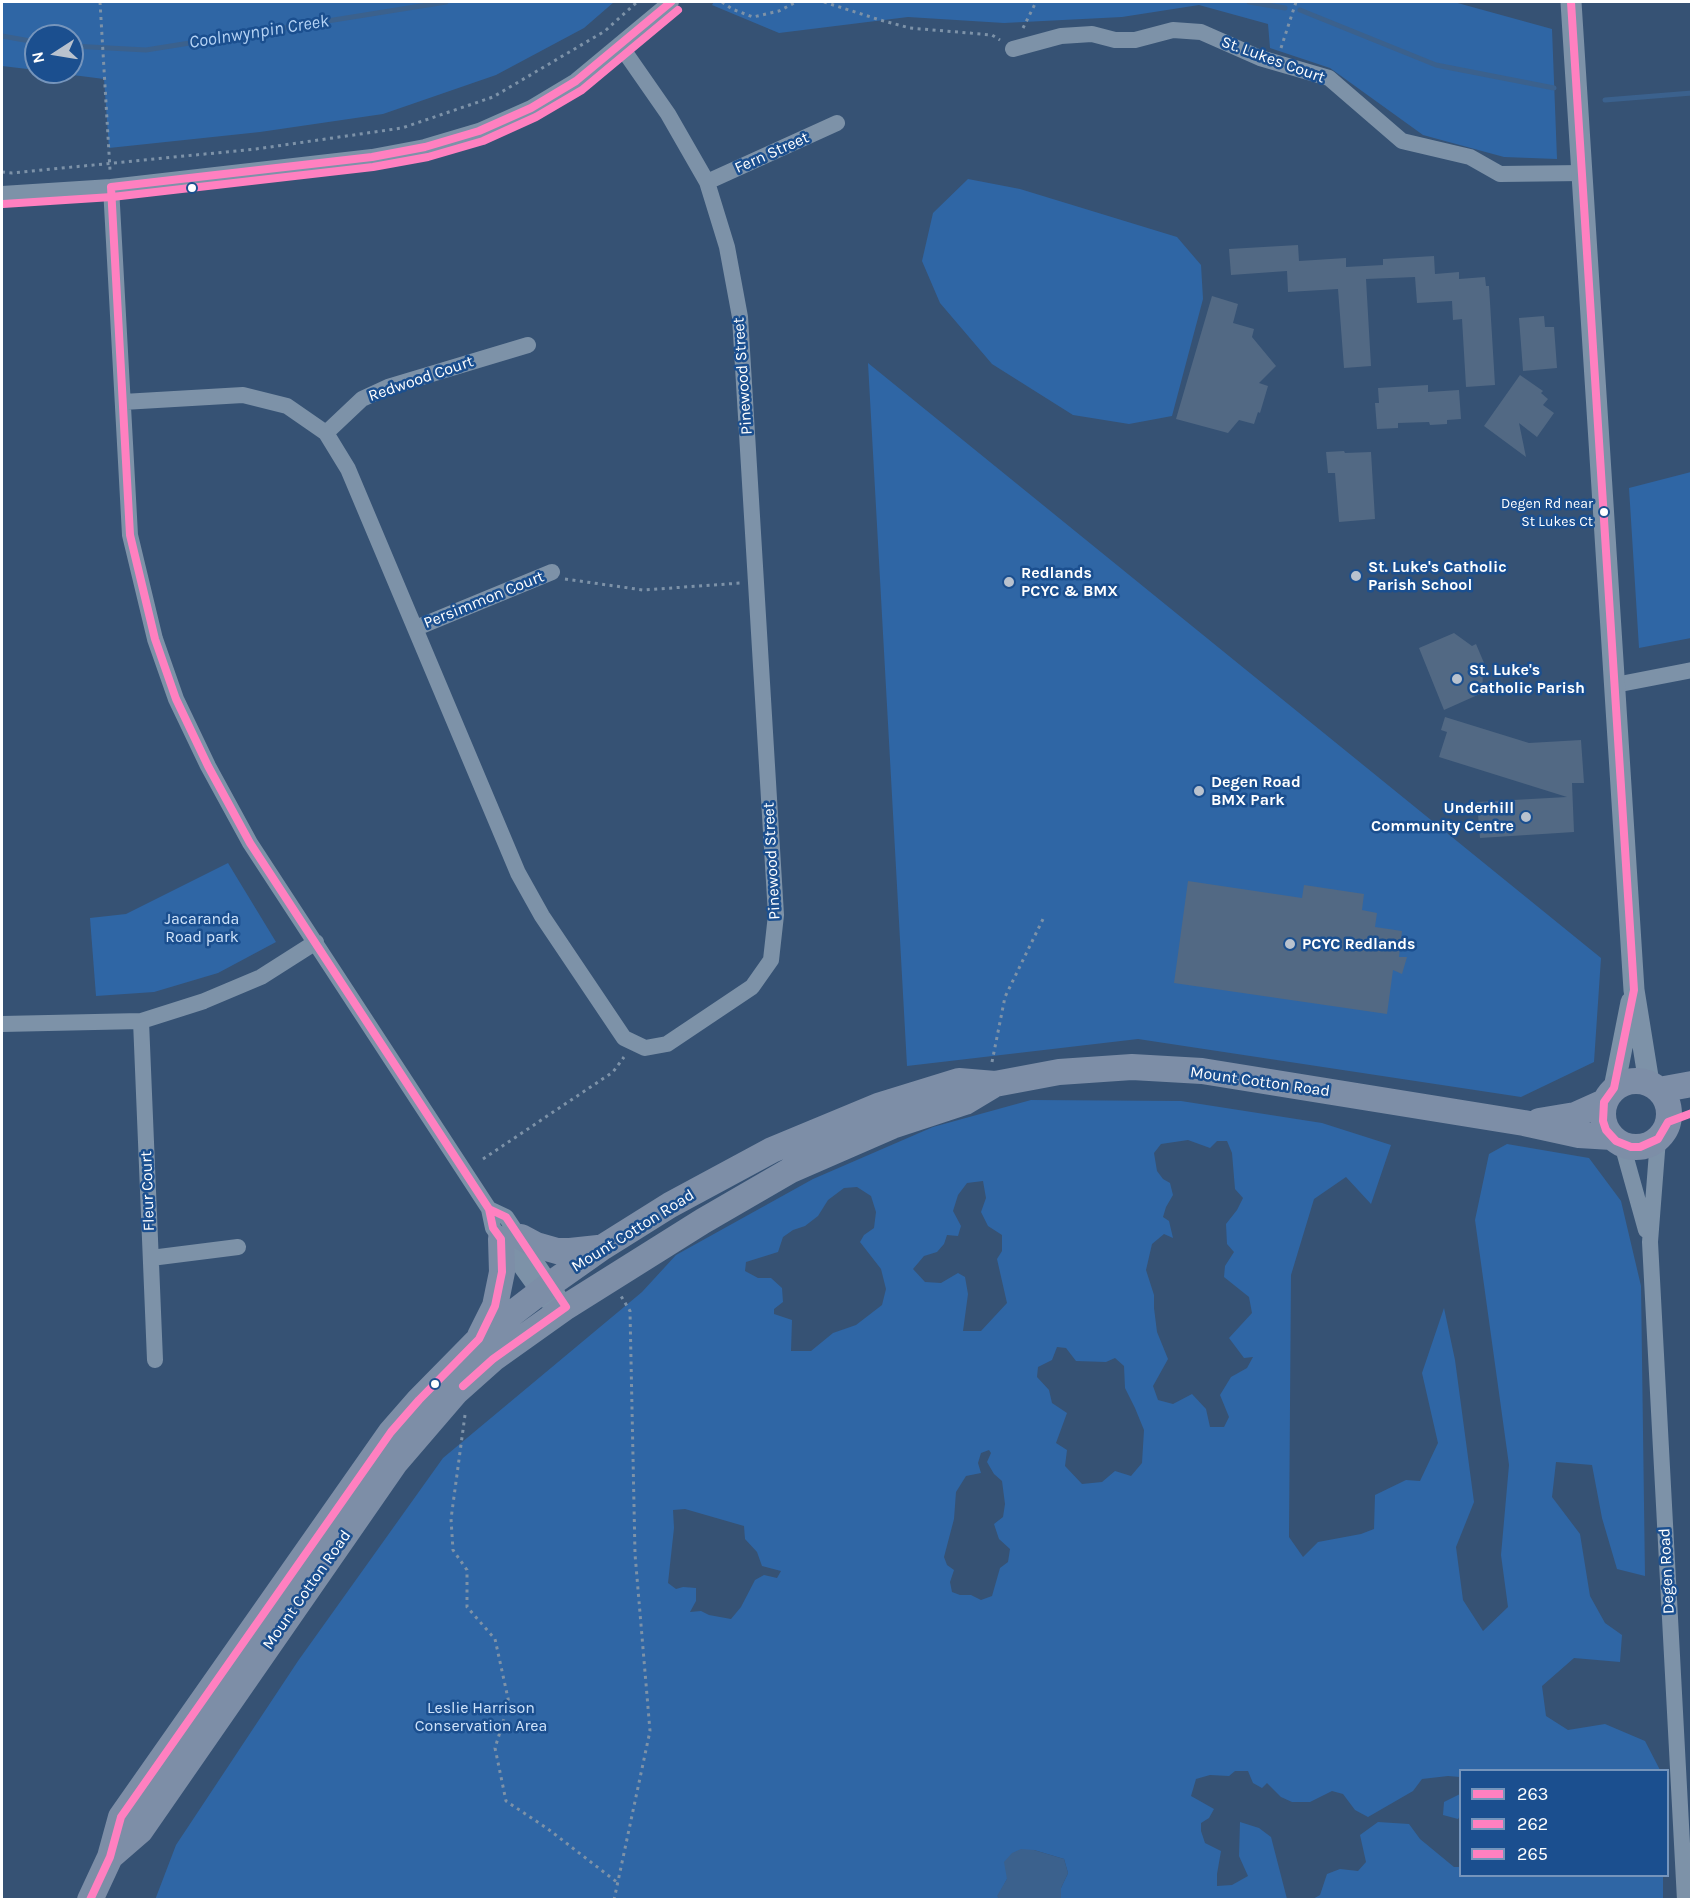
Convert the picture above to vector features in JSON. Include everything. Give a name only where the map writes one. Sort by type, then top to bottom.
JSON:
[{"type":"main road","name":"Mount Cotton Road","points":[[90,1899],[110,1857],[121,1817],[392,1432],[419,1400],[479,1340],[546,1287],[603,1247],[670,1205],[772,1150],[878,1106],[959,1082],[995,1084],[1059,1072],[1132,1067],[1202,1071],[1524,1123],[1617,1141]]},
{"type":"main road","points":[[1654,1086],[1668,1105],[1672,1125],[1640,1147],[1617,1141],[1606,1130],[1603,1121],[1609,1095],[1630,1080],[1654,1086],[1692,1084]]},
{"type":"main road","name":"Mount Cotton Road","points":[[110,1857],[140,1832],[395,1463],[456,1392],[493,1359],[560,1310],[703,1221],[791,1170],[891,1126],[965,1102],[995,1084]]},
{"type":"main road","name":"Mount Cotton Road","points":[[1524,1123],[1575,1116],[1609,1095]]},
{"type":"main road","points":[[479,1340],[495,1306],[511,1238],[558,1251],[603,1247]]},
{"type":"street","points":[[2,195],[111,187],[372,157],[425,147],[479,131],[531,108],[576,81],[670,2]]},
{"type":"street","points":[[1571,2],[1634,990],[1654,1086]]},
{"type":"street","name":"St. Lukes Court","points":[[1013,49],[1061,36],[1092,34],[1115,40],[1135,40],[1173,30],[1201,32],[1260,58],[1329,78],[1402,141],[1470,157],[1500,174],[1582,173]]},
{"type":"street","name":"Pinewood Street","points":[[620,45],[669,114],[707,182],[727,247],[740,317],[776,915],[771,960],[752,987],[667,1044],[645,1048],[634,1043]]},
{"type":"street","name":"Fern Street","points":[[707,182],[837,123]]},
{"type":"street","points":[[111,187],[130,535],[158,649],[176,699],[208,766],[250,843],[489,1209],[506,1216],[511,1238],[560,1310]]},
{"type":"street","name":"Redwood Court","points":[[326,433],[362,399],[388,387],[528,345]]},
{"type":"street","points":[[123,402],[243,395],[287,406],[326,433],[348,468],[518,873],[542,916],[624,1038],[634,1043]]},
{"type":"street","name":"Persimmon Court","points":[[416,628],[552,572]]},
{"type":"street","points":[[1615,685],[1692,670]]},
{"type":"street","points":[[2,1024],[141,1021],[204,1001],[261,977],[316,942]]},
{"type":"street","points":[[1609,1095],[1634,990]]},
{"type":"street","name":"Fleur Court","points":[[141,1021],[155,1360]]},
{"type":"street","name":"Degen Road","points":[[1672,1125],[1650,1242],[1685,1899]]},
{"type":"street","name":"Degen Road","points":[[1617,1141],[1650,1242]]},
{"type":"street","points":[[151,1258],[238,1247]]},
{"type":"path","points":[[100,2],[111,187]]},
{"type":"path","points":[[2,172],[256,149],[402,128],[493,97],[605,31],[637,2]]},
{"type":"path","points":[[723,2],[732,9],[753,17],[779,11],[796,2]]},
{"type":"path","points":[[824,2],[910,28],[992,35],[1013,49],[1036,2]]},
{"type":"path","points":[[1276,63],[1296,2]]},
{"type":"path","points":[[552,572],[564,578],[643,590],[739,582],[757,588]]},
{"type":"path","points":[[995,1084],[991,1061],[1005,997],[1043,919]]},
{"type":"path","points":[[483,1159],[613,1072],[634,1043]]},
{"type":"path","points":[[610,1279],[630,1311],[635,1554],[650,1731],[614,1899]]},
{"type":"path","points":[[456,1392],[466,1409],[451,1519],[453,1550],[467,1570],[467,1607],[495,1639],[508,1702],[495,1748],[506,1801],[548,1829],[618,1883]]},
{"type":"green space","points":[[2,2],[614,2],[584,28],[496,75],[383,114],[260,132],[109,148],[104,79],[84,76],[84,24],[24,24],[24,69],[2,66]]},
{"type":"green space","points":[[714,2],[1454,2],[1552,29],[1557,159],[1504,157],[1423,135],[1330,68],[1270,48],[1268,24],[1199,5],[1122,17],[1004,23],[908,17],[779,33],[712,5]]},
{"type":"green space","points":[[968,179],[1020,189],[1177,237],[1201,265],[1203,299],[1172,416],[1129,424],[1073,415],[992,364],[940,303],[922,261],[933,213]]},
{"type":"green space","name":"Redlands PCYC & BMX","points":[[868,363],[1601,958],[1594,1062],[1521,1097],[1138,1039],[907,1066]]},
{"type":"green space","points":[[1691,472],[1691,638],[1639,648],[1629,488]]},
{"type":"green space","name":"Jacaranda Road park","points":[[228,863],[276,942],[218,973],[154,992],[96,996],[90,918],[126,914]]},
{"type":"green space","name":"Leslie Harrison Conservation Area","points":[[1031,1100],[1181,1101],[1322,1123],[1391,1145],[1371,1204],[1346,1177],[1314,1199],[1291,1275],[1289,1537],[1303,1557],[1318,1542],[1361,1534],[1374,1529],[1375,1495],[1406,1480],[1420,1481],[1438,1443],[1422,1373],[1444,1308],[1455,1360],[1474,1502],[1456,1547],[1463,1600],[1483,1631],[1508,1607],[1501,1555],[1509,1465],[1475,1220],[1489,1154],[1507,1144],[1589,1158],[1621,1201],[1641,1286],[1645,1576],[1617,1569],[1602,1518],[1592,1465],[1556,1462],[1552,1497],[1580,1534],[1590,1596],[1605,1623],[1622,1635],[1620,1662],[1574,1658],[1542,1686],[1546,1716],[1568,1730],[1605,1724],[1645,1741],[1659,1769],[1459,1769],[1459,1777],[1422,1779],[1413,1791],[1368,1817],[1355,1810],[1343,1794],[1332,1791],[1310,1802],[1292,1802],[1281,1797],[1267,1783],[1262,1788],[1253,1783],[1248,1771],[1235,1771],[1229,1776],[1210,1775],[1196,1779],[1191,1796],[1214,1809],[1209,1818],[1201,1823],[1201,1831],[1205,1843],[1221,1851],[1217,1886],[1232,1885],[1248,1876],[1239,1856],[1240,1822],[1259,1828],[1271,1837],[1287,1899],[1061,1899],[1061,1888],[1068,1873],[1064,1859],[1034,1850],[1007,1879],[998,1896],[999,1899],[155,1900],[176,1845],[298,1661],[443,1458],[642,1292],[676,1255],[813,1179],[933,1127]],"holes":[[[1188,1140],[1210,1148],[1217,1141],[1227,1141],[1232,1153],[1235,1189],[1243,1198],[1226,1224],[1227,1244],[1234,1252],[1225,1266],[1224,1277],[1249,1297],[1252,1313],[1229,1338],[1244,1358],[1253,1357],[1247,1368],[1231,1377],[1220,1395],[1229,1417],[1224,1427],[1210,1427],[1206,1409],[1192,1394],[1173,1404],[1158,1400],[1153,1386],[1168,1359],[1157,1332],[1154,1295],[1146,1270],[1152,1244],[1164,1234],[1173,1238],[1169,1221],[1163,1217],[1173,1195],[1170,1183],[1163,1179],[1157,1171],[1154,1153],[1161,1144]],[[983,1181],[986,1198],[981,1212],[988,1226],[1002,1235],[1002,1251],[997,1259],[1007,1303],[981,1331],[963,1331],[968,1294],[965,1277],[958,1273],[941,1283],[925,1282],[913,1269],[924,1256],[937,1252],[944,1244],[947,1235],[958,1236],[961,1226],[953,1211],[958,1195],[967,1183]],[[857,1187],[871,1196],[876,1212],[874,1228],[864,1235],[860,1242],[881,1269],[886,1289],[882,1305],[856,1325],[833,1333],[811,1351],[791,1351],[792,1320],[774,1314],[774,1309],[783,1302],[782,1288],[771,1278],[758,1278],[745,1271],[746,1262],[778,1252],[783,1237],[805,1226],[818,1216],[828,1200],[844,1188]],[[1057,1347],[1066,1348],[1076,1361],[1106,1362],[1115,1358],[1124,1366],[1125,1388],[1144,1430],[1142,1463],[1131,1476],[1115,1471],[1102,1482],[1082,1484],[1065,1466],[1067,1450],[1056,1443],[1067,1413],[1052,1403],[1049,1390],[1037,1377],[1038,1367],[1052,1360]],[[989,1450],[991,1453],[987,1462],[994,1474],[1002,1481],[1005,1504],[1003,1517],[994,1524],[999,1539],[1010,1549],[1008,1562],[1000,1568],[992,1596],[981,1600],[971,1595],[952,1592],[950,1582],[954,1570],[947,1565],[944,1557],[954,1519],[956,1492],[966,1476],[981,1473],[978,1463],[981,1453]],[[685,1509],[744,1526],[745,1539],[757,1552],[762,1566],[781,1571],[777,1578],[764,1575],[755,1580],[741,1607],[731,1619],[709,1615],[701,1611],[690,1612],[696,1601],[696,1588],[676,1589],[668,1583],[674,1528],[673,1510]]]},
{"type":"green space","points":[[1459,1794],[1458,1819],[1443,1815],[1444,1802]]},
{"type":"green space","points":[[1378,1822],[1409,1824],[1420,1839],[1454,1867],[1459,1867],[1459,1877],[1663,1877],[1663,1899],[1313,1899],[1320,1895],[1327,1874],[1340,1869],[1358,1871],[1366,1862],[1360,1835]]},
{"type":"shaded area","points":[[1021,1849],[1034,1850],[1064,1859],[1068,1873],[1061,1888],[1061,1899],[999,1899],[997,1896],[1007,1879],[1004,1862],[1012,1853]]},
{"type":"building","points":[[1298,245],[1299,261],[1346,258],[1346,267],[1383,265],[1383,259],[1434,256],[1435,274],[1459,272],[1459,279],[1485,277],[1486,286],[1489,286],[1495,385],[1466,387],[1462,319],[1453,320],[1452,301],[1417,303],[1415,277],[1366,279],[1371,366],[1344,368],[1338,289],[1288,292],[1287,271],[1231,275],[1229,249]]},
{"type":"building","points":[[1212,296],[1238,304],[1233,323],[1254,329],[1252,337],[1276,366],[1259,383],[1268,386],[1260,413],[1258,412],[1254,424],[1239,420],[1228,433],[1176,419]]},
{"type":"building","points":[[1544,316],[1545,327],[1554,327],[1557,368],[1523,371],[1519,318]]},
{"type":"building","points":[[1520,375],[1543,391],[1541,393],[1548,399],[1543,405],[1554,413],[1537,437],[1519,423],[1526,457],[1484,426]]},
{"type":"building","points":[[1428,385],[1428,392],[1459,390],[1461,419],[1447,420],[1447,424],[1398,423],[1398,428],[1377,429],[1375,403],[1379,403],[1378,388]]},
{"type":"building","points":[[1344,451],[1345,453],[1371,452],[1375,519],[1339,522],[1335,473],[1328,473],[1326,452]]},
{"type":"building","name":"St. Luke's Catholic Parish","points":[[1454,633],[1472,646],[1476,644],[1487,670],[1483,672],[1482,693],[1444,710],[1419,648]]},
{"type":"building","points":[[1445,717],[1529,743],[1581,740],[1584,783],[1572,783],[1574,832],[1480,838],[1477,802],[1567,797],[1439,757],[1447,732],[1441,730]]},
{"type":"building","name":"PCYC Redlands","points":[[1188,881],[1302,898],[1304,885],[1364,894],[1362,910],[1377,913],[1375,927],[1402,931],[1399,957],[1407,957],[1402,974],[1393,970],[1387,1014],[1174,983]]},
{"type":"waterway","name":"Coolnwynpin Creek","points":[[84,47],[146,50],[446,2]]},
{"type":"waterway","name":"Coolnwynpin Creek","points":[[1249,2],[1285,8]]},
{"type":"waterway","name":"Coolnwynpin Creek","points":[[1300,10],[1436,65],[1554,88]]},
{"type":"waterway","name":"Coolnwynpin Creek","points":[[2,36],[24,40]]},
{"type":"waterway","name":"Coolnwynpin Creek","points":[[1605,100],[1692,93]]},
{"type":"transit line","name":"263","points":[[90,1900],[110,1857],[121,1817],[391,1432],[479,1339],[495,1306],[502,1272],[501,1239],[493,1228],[489,1209],[250,843],[208,766],[176,699],[155,639],[130,535],[111,187],[372,157],[425,147],[479,131],[531,108],[576,81],[671,2]]},
{"type":"transit line","name":"262","points":[[1571,2],[1634,990],[1614,1088],[1604,1102],[1603,1121],[1606,1130],[1616,1141],[1631,1147],[1640,1147],[1658,1139],[1668,1122],[1692,1113]]},
{"type":"transit line","name":"265","points":[[3,204],[112,197],[373,167],[428,157],[483,141],[536,117],[582,90],[678,10]]},
{"type":"transit line","name":"263","points":[[463,1386],[493,1359],[566,1307],[506,1217],[489,1209]]},
{"type":"place","name":"Degen Rd near St Lukes Ct","points":[[1604,512]]},
{"type":"place","name":"St. Luke's Catholic Parish School","points":[[1356,576]]},
{"type":"place","name":"Redlands PCYC & BMX","points":[[1009,582]]},
{"type":"place","name":"St. Luke's Catholic Parish","points":[[1457,679]]},
{"type":"place","name":"Degen Road BMX Park","points":[[1199,791]]},
{"type":"place","name":"Underhill Community Centre","points":[[1526,817]]},
{"type":"place","name":"PCYC Redlands","points":[[1290,944]]}]
